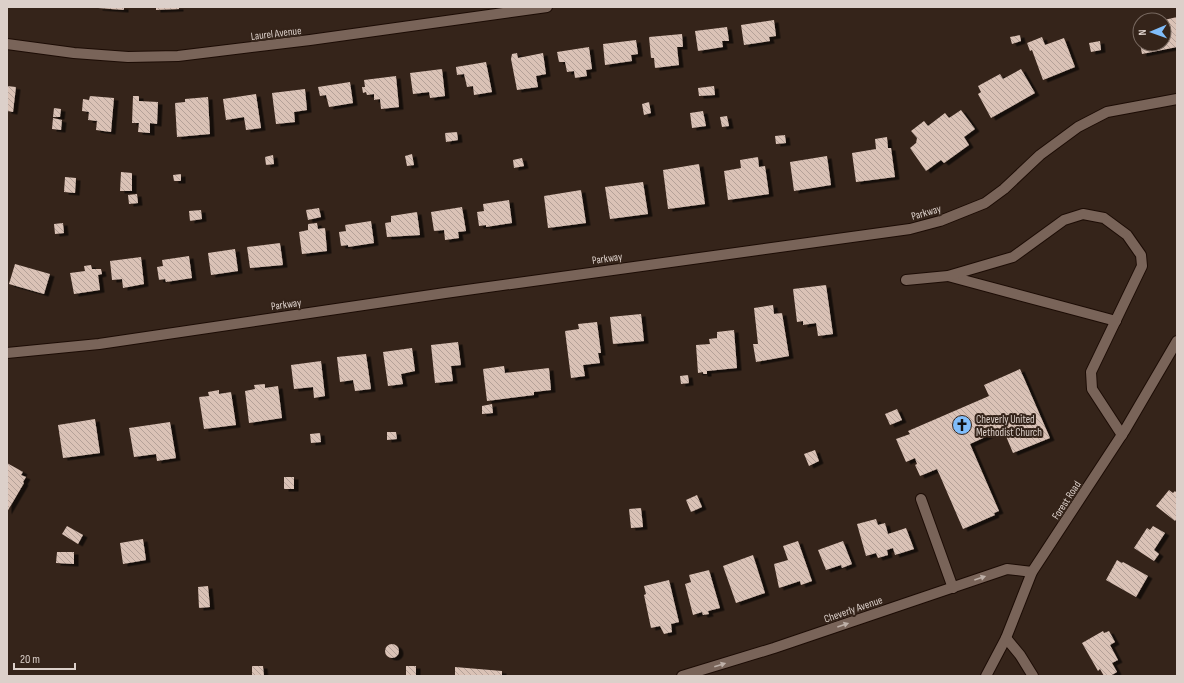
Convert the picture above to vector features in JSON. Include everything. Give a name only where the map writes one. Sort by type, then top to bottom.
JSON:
[{"type":"street","name":"Laurel Avenue","points":[[7,44],[74,54],[128,57],[178,56],[310,40],[547,7]]},
{"type":"street","name":"Parkway","points":[[7,353],[99,344],[433,295],[910,229],[940,221],[985,203],[1004,190],[1040,155],[1078,127],[1107,112],[1177,99]]},
{"type":"street","points":[[906,280],[948,276],[1013,257],[1064,220],[1083,214],[1104,218],[1127,235],[1141,255],[1142,266],[1091,372],[1092,389],[1122,435]]},
{"type":"street","points":[[948,276],[1116,321]]},
{"type":"street","name":"Forest Road","points":[[986,676],[1006,638],[1032,572],[1122,435],[1177,342]]},
{"type":"street","points":[[921,499],[953,588]]},
{"type":"street","name":"Cheverly Avenue","points":[[682,676],[774,648],[1007,569],[1032,572]]},
{"type":"street","points":[[1006,638],[1020,655],[1033,676]]},
{"type":"building","points":[[124,7],[124,10],[98,8]]},
{"type":"building","points":[[156,7],[179,7],[179,9],[156,10]]},
{"type":"building","points":[[1177,17],[1177,47],[1172,48],[1172,18]]},
{"type":"building","points":[[774,20],[776,36],[769,37],[770,41],[744,45],[741,25]]},
{"type":"building","points":[[727,27],[729,41],[722,41],[723,47],[698,51],[695,31]]},
{"type":"building","points":[[682,34],[683,47],[677,47],[679,65],[655,68],[654,58],[651,58],[649,37]]},
{"type":"building","points":[[1020,35],[1021,41],[1012,44],[1010,37]]},
{"type":"building","points":[[1042,37],[1045,45],[1064,38],[1075,67],[1043,80],[1032,50],[1030,51],[1027,43]]},
{"type":"building","points":[[636,40],[638,54],[631,55],[632,61],[605,65],[603,44]]},
{"type":"building","points":[[1100,41],[1101,50],[1091,52],[1089,43]]},
{"type":"building","points":[[589,47],[592,69],[586,70],[587,76],[575,78],[574,71],[567,72],[565,62],[559,62],[557,52]]},
{"type":"building","points":[[1142,52],[1152,52],[1142,54]]},
{"type":"building","points":[[517,53],[518,58],[543,53],[546,74],[536,76],[538,87],[517,90],[511,59],[512,54]]},
{"type":"building","points":[[486,62],[492,92],[474,95],[473,86],[467,87],[464,74],[457,75],[456,67]]},
{"type":"building","points":[[442,69],[445,96],[430,98],[429,92],[413,94],[410,73]]},
{"type":"building","points":[[1021,69],[1035,93],[991,118],[978,94],[981,92],[978,86],[1000,74],[1003,79]]},
{"type":"building","points":[[396,76],[399,107],[381,109],[380,99],[374,100],[374,94],[367,95],[366,92],[363,93],[362,87],[365,87],[364,80]]},
{"type":"building","points":[[350,82],[353,103],[329,107],[326,95],[320,96],[318,87]]},
{"type":"building","points":[[7,86],[16,87],[13,112],[7,111]]},
{"type":"building","points":[[714,86],[715,95],[699,96],[698,88]]},
{"type":"building","points":[[305,89],[307,110],[294,112],[295,122],[276,124],[272,93]]},
{"type":"building","points":[[256,94],[261,128],[246,130],[244,117],[226,120],[223,99]]},
{"type":"building","points":[[90,96],[114,98],[111,132],[96,130],[97,121],[88,120],[89,112],[82,111],[83,99],[89,100]]},
{"type":"building","points":[[133,96],[139,96],[139,101],[158,102],[157,124],[150,123],[150,133],[138,132],[139,123],[132,123]]},
{"type":"building","points":[[208,97],[210,134],[177,137],[175,103],[185,102],[185,99]]},
{"type":"building","points":[[649,102],[651,113],[644,115],[642,104]]},
{"type":"building","points":[[54,108],[61,109],[60,117],[53,117]]},
{"type":"building","points":[[961,110],[975,129],[964,137],[969,145],[944,163],[941,160],[926,171],[910,148],[916,143],[917,138],[911,131],[924,121],[928,126],[945,113],[949,118]]},
{"type":"building","points":[[703,111],[706,126],[692,128],[690,113]]},
{"type":"building","points":[[727,116],[729,126],[722,127],[720,117]]},
{"type":"building","points":[[53,118],[62,120],[61,130],[52,129]]},
{"type":"building","points":[[457,132],[458,140],[446,142],[445,133]]},
{"type":"building","points":[[785,135],[786,143],[776,144],[775,136]]},
{"type":"building","points":[[887,137],[888,148],[891,148],[895,177],[856,182],[852,153],[876,149],[875,139]]},
{"type":"building","points":[[412,154],[414,165],[407,166],[405,156]]},
{"type":"building","points":[[273,155],[274,164],[266,165],[265,157]]},
{"type":"building","points":[[827,156],[831,185],[794,191],[790,162]]},
{"type":"building","points":[[758,157],[759,167],[765,166],[769,194],[728,200],[724,171],[741,168],[740,160]]},
{"type":"building","points":[[522,158],[524,166],[514,168],[513,160]]},
{"type":"building","points":[[699,164],[705,204],[668,209],[663,170]]},
{"type":"building","points":[[121,172],[132,173],[132,191],[120,191]]},
{"type":"building","points":[[181,174],[181,181],[174,181],[173,175]]},
{"type":"building","points":[[65,177],[76,178],[75,193],[64,192]]},
{"type":"building","points":[[643,182],[648,214],[610,219],[605,187]]},
{"type":"building","points":[[581,190],[586,223],[548,228],[544,196]]},
{"type":"building","points":[[137,194],[138,203],[129,204],[128,195]]},
{"type":"building","points":[[509,200],[512,223],[486,227],[486,225],[479,226],[477,212],[484,211],[483,204]]},
{"type":"building","points":[[462,207],[466,231],[458,232],[459,238],[445,240],[444,230],[434,231],[431,212]]},
{"type":"building","points":[[319,208],[321,217],[308,220],[306,210]]},
{"type":"building","points":[[201,210],[202,219],[190,221],[189,211]]},
{"type":"building","points":[[417,212],[420,235],[387,237],[385,223],[391,222],[391,216]]},
{"type":"building","points":[[371,221],[374,243],[348,247],[348,245],[341,246],[339,232],[346,231],[345,225]]},
{"type":"building","points":[[63,223],[64,233],[55,234],[54,224]]},
{"type":"building","points":[[317,223],[318,229],[325,228],[327,251],[302,254],[299,232],[308,230],[308,224]]},
{"type":"building","points":[[280,243],[283,265],[250,268],[247,247]]},
{"type":"building","points":[[235,249],[238,271],[211,275],[208,253]]},
{"type":"building","points":[[189,256],[192,278],[166,282],[165,279],[159,280],[157,267],[163,266],[162,260]]},
{"type":"building","points":[[141,257],[144,284],[123,288],[122,279],[112,280],[110,261]]},
{"type":"building","points":[[15,264],[50,274],[44,294],[9,284]]},
{"type":"building","points":[[91,265],[92,269],[101,269],[102,274],[98,275],[100,290],[74,294],[70,273],[85,271],[84,266]]},
{"type":"building","points":[[826,285],[833,334],[818,336],[816,323],[803,325],[803,321],[797,322],[793,289]]},
{"type":"building","points":[[773,305],[774,314],[782,313],[789,356],[756,362],[753,344],[758,344],[754,308]]},
{"type":"building","points":[[641,314],[644,341],[613,344],[610,317]]},
{"type":"building","points":[[597,322],[601,353],[598,353],[600,363],[583,365],[585,376],[571,378],[565,331],[579,329],[578,324]]},
{"type":"building","points":[[734,330],[737,368],[707,371],[707,374],[703,374],[703,372],[698,373],[696,345],[710,344],[709,339],[717,338],[717,332]]},
{"type":"building","points":[[458,342],[461,365],[451,366],[453,381],[435,383],[431,345]]},
{"type":"building","points":[[412,348],[415,371],[401,374],[403,384],[388,386],[383,352]]},
{"type":"building","points":[[366,354],[371,389],[355,391],[353,380],[340,382],[337,357]]},
{"type":"building","points":[[321,361],[325,396],[314,398],[313,387],[294,389],[291,365]]},
{"type":"building","points":[[504,366],[505,373],[549,368],[551,390],[534,392],[534,395],[487,401],[483,369]]},
{"type":"building","points":[[1020,369],[1050,438],[1013,453],[1003,429],[970,444],[999,511],[994,513],[995,515],[963,529],[937,469],[920,476],[915,465],[917,464],[915,458],[906,462],[896,439],[910,434],[908,431],[989,396],[984,385]]},
{"type":"building","points":[[688,375],[689,383],[681,384],[680,376]]},
{"type":"building","points":[[265,384],[265,388],[278,386],[282,418],[249,423],[245,391],[255,389],[254,385]]},
{"type":"building","points":[[219,390],[219,394],[231,392],[236,425],[204,429],[199,397],[209,396],[208,392]]},
{"type":"building","points":[[492,404],[493,413],[482,414],[482,406]]},
{"type":"building","points":[[897,409],[902,420],[890,425],[885,414]]},
{"type":"building","points":[[95,419],[100,453],[63,458],[58,425]]},
{"type":"building","points":[[170,422],[176,458],[157,461],[156,454],[134,457],[129,428]]},
{"type":"building","points":[[387,432],[396,432],[397,439],[387,440]]},
{"type":"building","points":[[320,433],[321,442],[311,443],[310,434]]},
{"type":"building","points":[[815,450],[819,461],[809,466],[804,454]]},
{"type":"building","points":[[7,463],[23,472],[21,475],[26,477],[7,512]]},
{"type":"building","points":[[284,477],[294,477],[294,489],[284,489]]},
{"type":"building","points":[[1169,490],[1173,493],[1175,491],[1177,493],[1177,518],[1175,521],[1156,506]]},
{"type":"building","points":[[697,495],[702,507],[691,512],[686,500]]},
{"type":"building","points":[[641,508],[643,527],[631,528],[629,509]]},
{"type":"building","points":[[876,519],[878,525],[885,523],[888,534],[906,528],[914,549],[895,555],[893,548],[887,550],[888,555],[878,558],[876,553],[866,556],[857,524]]},
{"type":"building","points":[[67,526],[83,535],[78,544],[62,534]]},
{"type":"building","points":[[1153,526],[1165,533],[1154,550],[1159,554],[1154,561],[1134,548],[1147,528],[1150,530]]},
{"type":"building","points":[[143,539],[146,560],[123,564],[120,543]]},
{"type":"building","points":[[798,541],[812,581],[801,585],[800,581],[779,588],[774,564],[788,560],[783,546]]},
{"type":"building","points":[[843,541],[852,564],[842,568],[841,565],[826,570],[818,550]]},
{"type":"building","points":[[57,552],[74,552],[74,564],[56,563]]},
{"type":"building","points":[[753,555],[765,593],[736,603],[723,566]]},
{"type":"building","points":[[1117,560],[1148,576],[1136,597],[1106,580]]},
{"type":"building","points":[[709,570],[720,608],[708,611],[709,614],[703,615],[702,612],[693,615],[685,584],[691,582],[689,575]]},
{"type":"building","points":[[669,580],[679,622],[671,624],[672,632],[664,634],[660,626],[651,628],[644,595],[646,594],[644,586]]},
{"type":"building","points":[[208,586],[210,607],[199,608],[198,587]]},
{"type":"building","points":[[1103,631],[1104,633],[1109,631],[1115,642],[1110,645],[1118,660],[1112,663],[1117,672],[1110,676],[1104,676],[1100,669],[1098,671],[1082,643]]},
{"type":"building","points":[[392,644],[397,646],[399,651],[397,656],[392,658],[387,656],[385,651],[387,646]]},
{"type":"building","points":[[252,666],[263,666],[264,676],[252,676]]},
{"type":"building","points":[[406,666],[416,666],[416,676],[406,676]]},
{"type":"building","points":[[455,667],[502,671],[502,676],[455,676]]},
{"type":"place","name":"Cheverly United Methodist Church","points":[[962,425]]}]
